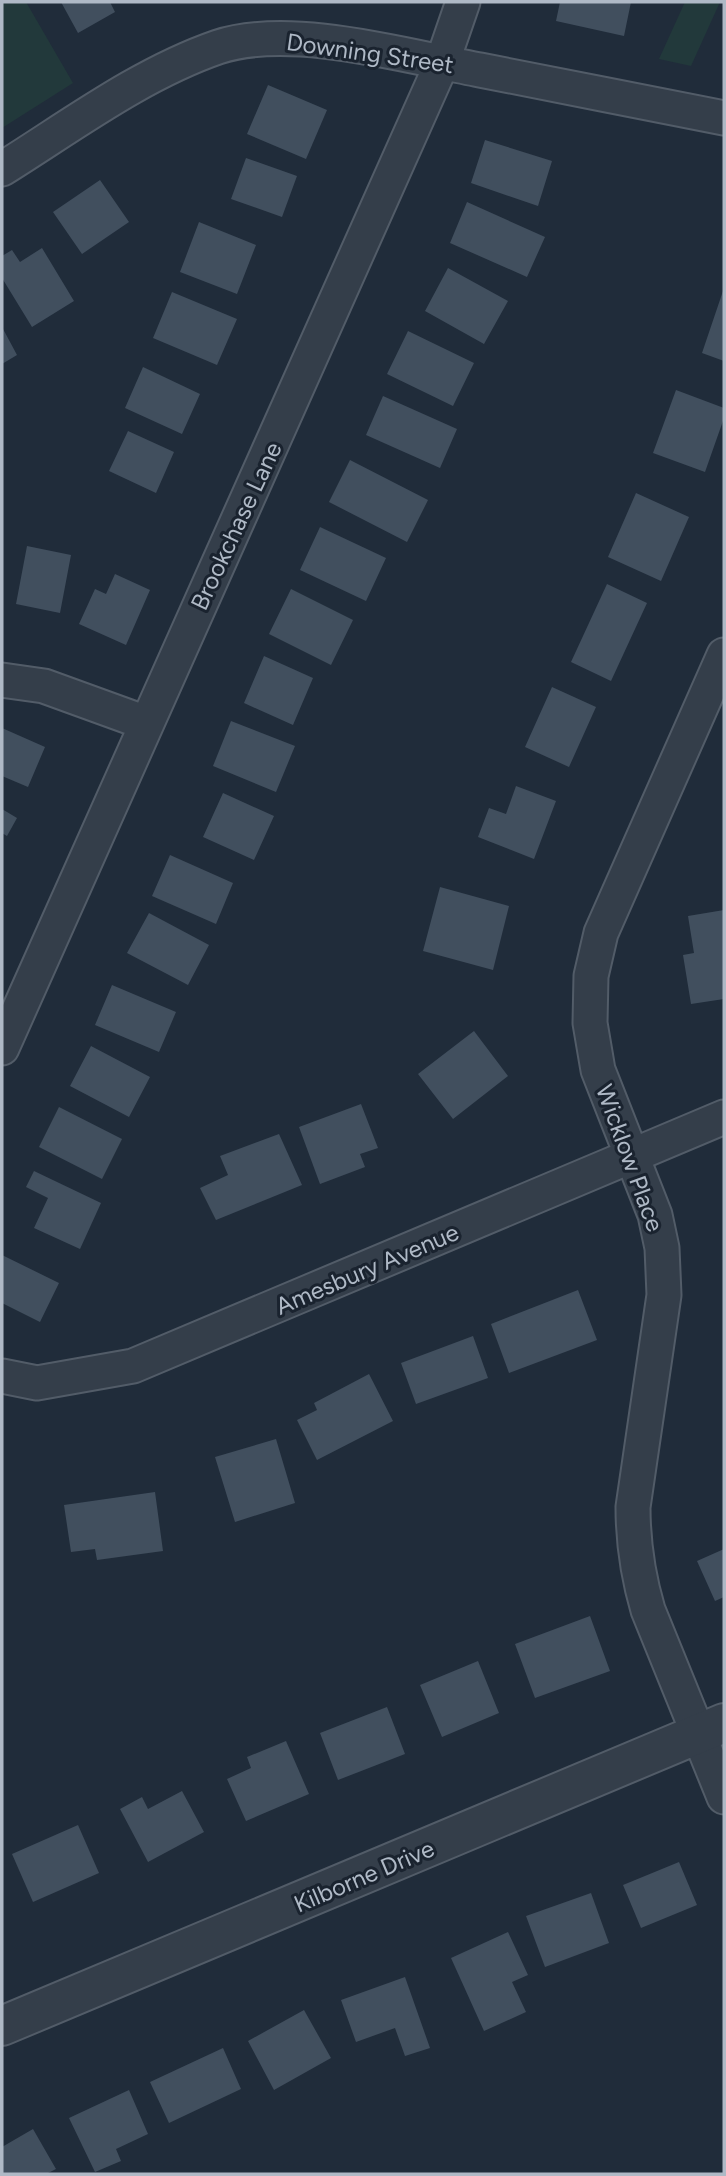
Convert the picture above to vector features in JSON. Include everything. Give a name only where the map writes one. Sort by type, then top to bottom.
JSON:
[{"type":"street","name":"Brookchase Lane","points":[[2,1048],[146,723],[250,499],[442,63],[463,2]]},
{"type":"street","name":"Downing Street","points":[[2,169],[154,75],[219,47],[237,43],[292,40],[367,48],[724,118]]},
{"type":"street","name":"Wicklow Place","points":[[724,655],[601,933],[590,976],[590,1023],[598,1069],[655,1214],[662,1248],[664,1295],[633,1507],[633,1533],[640,1585],[648,1610],[711,1729],[724,1797]]},
{"type":"street","points":[[2,680],[44,686],[146,723]]},
{"type":"street","name":"Amesbury Avenue","points":[[2,1376],[37,1383],[133,1366],[724,1117]]},
{"type":"street","name":"Kilborne Drive","points":[[2,2026],[711,1729]]},
{"type":"green space","points":[[2,2],[26,2],[73,83],[2,128]]},
{"type":"green space","points":[[685,2],[720,2],[691,66],[659,59]]},
{"type":"building","points":[[61,2],[110,2],[115,12],[78,33]]},
{"type":"building","points":[[560,2],[631,2],[624,36],[556,21]]},
{"type":"building","points":[[268,85],[327,110],[306,159],[247,134]]},
{"type":"building","points":[[485,140],[552,161],[538,206],[471,183]]},
{"type":"building","points":[[246,158],[297,176],[282,217],[231,199]]},
{"type":"building","points":[[100,180],[129,222],[82,254],[53,212]]},
{"type":"building","points":[[467,202],[545,237],[527,277],[450,243]]},
{"type":"building","points":[[199,222],[256,245],[237,294],[180,272]]},
{"type":"building","points":[[42,248],[74,301],[32,327],[2,278],[2,256],[12,250],[20,262]]},
{"type":"building","points":[[448,268],[508,301],[484,344],[425,311]]},
{"type":"building","points":[[724,288],[724,361],[702,353]]},
{"type":"building","points":[[172,292],[237,319],[217,365],[153,338]]},
{"type":"building","points":[[2,327],[17,355],[2,364]]},
{"type":"building","points":[[408,331],[474,363],[453,406],[387,374]]},
{"type":"building","points":[[143,367],[200,394],[182,434],[125,408]]},
{"type":"building","points":[[676,390],[724,408],[724,418],[705,472],[653,453]]},
{"type":"building","points":[[383,396],[457,429],[440,468],[366,435]]},
{"type":"building","points":[[128,431],[174,452],[156,493],[109,471]]},
{"type":"building","points":[[350,460],[428,500],[407,542],[329,502]]},
{"type":"building","points":[[636,493],[689,517],[661,581],[608,557]]},
{"type":"building","points":[[320,527],[386,558],[366,601],[300,570]]},
{"type":"building","points":[[27,546],[71,555],[60,613],[16,604]]},
{"type":"building","points":[[115,574],[150,590],[126,645],[79,624],[95,589],[106,594]]},
{"type":"building","points":[[607,584],[647,603],[611,681],[571,662]]},
{"type":"building","points":[[291,589],[353,620],[331,665],[269,634]]},
{"type":"building","points":[[264,656],[313,678],[293,725],[244,703]]},
{"type":"building","points":[[552,687],[596,707],[569,767],[525,747]]},
{"type":"building","points":[[231,721],[295,746],[276,792],[213,766]]},
{"type":"building","points":[[2,728],[45,747],[28,787],[2,776]]},
{"type":"building","points":[[516,786],[556,801],[534,859],[478,837],[489,808],[506,814]]},
{"type":"building","points":[[223,793],[274,816],[254,860],[203,837]]},
{"type":"building","points":[[2,809],[17,818],[7,836],[2,833]]},
{"type":"building","points":[[170,855],[233,883],[216,924],[152,896]]},
{"type":"building","points":[[440,887],[509,906],[493,970],[423,951]]},
{"type":"building","points":[[724,910],[724,999],[691,1004],[683,955],[694,953],[688,916]]},
{"type":"building","points":[[149,913],[209,945],[188,985],[127,953]]},
{"type":"building","points":[[112,985],[176,1012],[159,1052],[95,1025]]},
{"type":"building","points":[[474,1031],[508,1076],[453,1119],[418,1074]]},
{"type":"building","points":[[91,1046],[150,1077],[129,1117],[70,1086]]},
{"type":"building","points":[[361,1104],[378,1148],[360,1154],[365,1167],[320,1184],[299,1127]]},
{"type":"building","points":[[59,1107],[122,1139],[102,1179],[39,1147]]},
{"type":"building","points":[[279,1134],[302,1185],[216,1220],[200,1188],[228,1175],[220,1156]]},
{"type":"building","points":[[34,1171],[101,1203],[80,1249],[34,1228],[48,1198],[26,1187]]},
{"type":"building","points":[[2,1255],[59,1283],[40,1322],[2,1303]]},
{"type":"building","points":[[578,1290],[597,1340],[509,1373],[491,1324]]},
{"type":"building","points":[[473,1336],[488,1378],[416,1404],[401,1363]]},
{"type":"building","points":[[369,1374],[393,1421],[317,1460],[297,1420],[317,1410],[314,1403]]},
{"type":"building","points":[[276,1439],[295,1503],[235,1522],[215,1457]]},
{"type":"building","points":[[155,1492],[163,1551],[97,1560],[95,1549],[71,1552],[64,1505]]},
{"type":"building","points":[[724,1549],[724,1597],[715,1601],[697,1561]]},
{"type":"building","points":[[590,1616],[610,1671],[535,1698],[515,1644]]},
{"type":"building","points":[[478,1661],[499,1713],[442,1737],[420,1685]]},
{"type":"building","points":[[387,1707],[405,1754],[338,1780],[320,1733]]},
{"type":"building","points":[[286,1741],[309,1794],[246,1821],[227,1779],[251,1768],[247,1757]]},
{"type":"building","points":[[182,1791],[204,1832],[148,1862],[120,1809],[142,1797],[148,1809]]},
{"type":"building","points":[[78,1825],[99,1873],[33,1902],[12,1854]]},
{"type":"building","points":[[679,1862],[697,1905],[641,1928],[623,1885]]},
{"type":"building","points":[[591,1893],[609,1943],[545,1967],[526,1916]]},
{"type":"building","points":[[508,1932],[528,1975],[512,1982],[526,2012],[484,2031],[451,1958]]},
{"type":"building","points":[[405,1977],[430,2048],[405,2056],[395,2028],[356,2042],[341,2000]]},
{"type":"building","points":[[304,2010],[331,2058],[274,2090],[248,2041]]},
{"type":"building","points":[[223,2048],[241,2089],[169,2123],[150,2082]]},
{"type":"building","points":[[129,2090],[148,2134],[116,2149],[121,2161],[95,2172],[69,2118]]},
{"type":"building","points":[[33,2129],[56,2169],[46,2174],[2,2174],[2,2147]]}]
